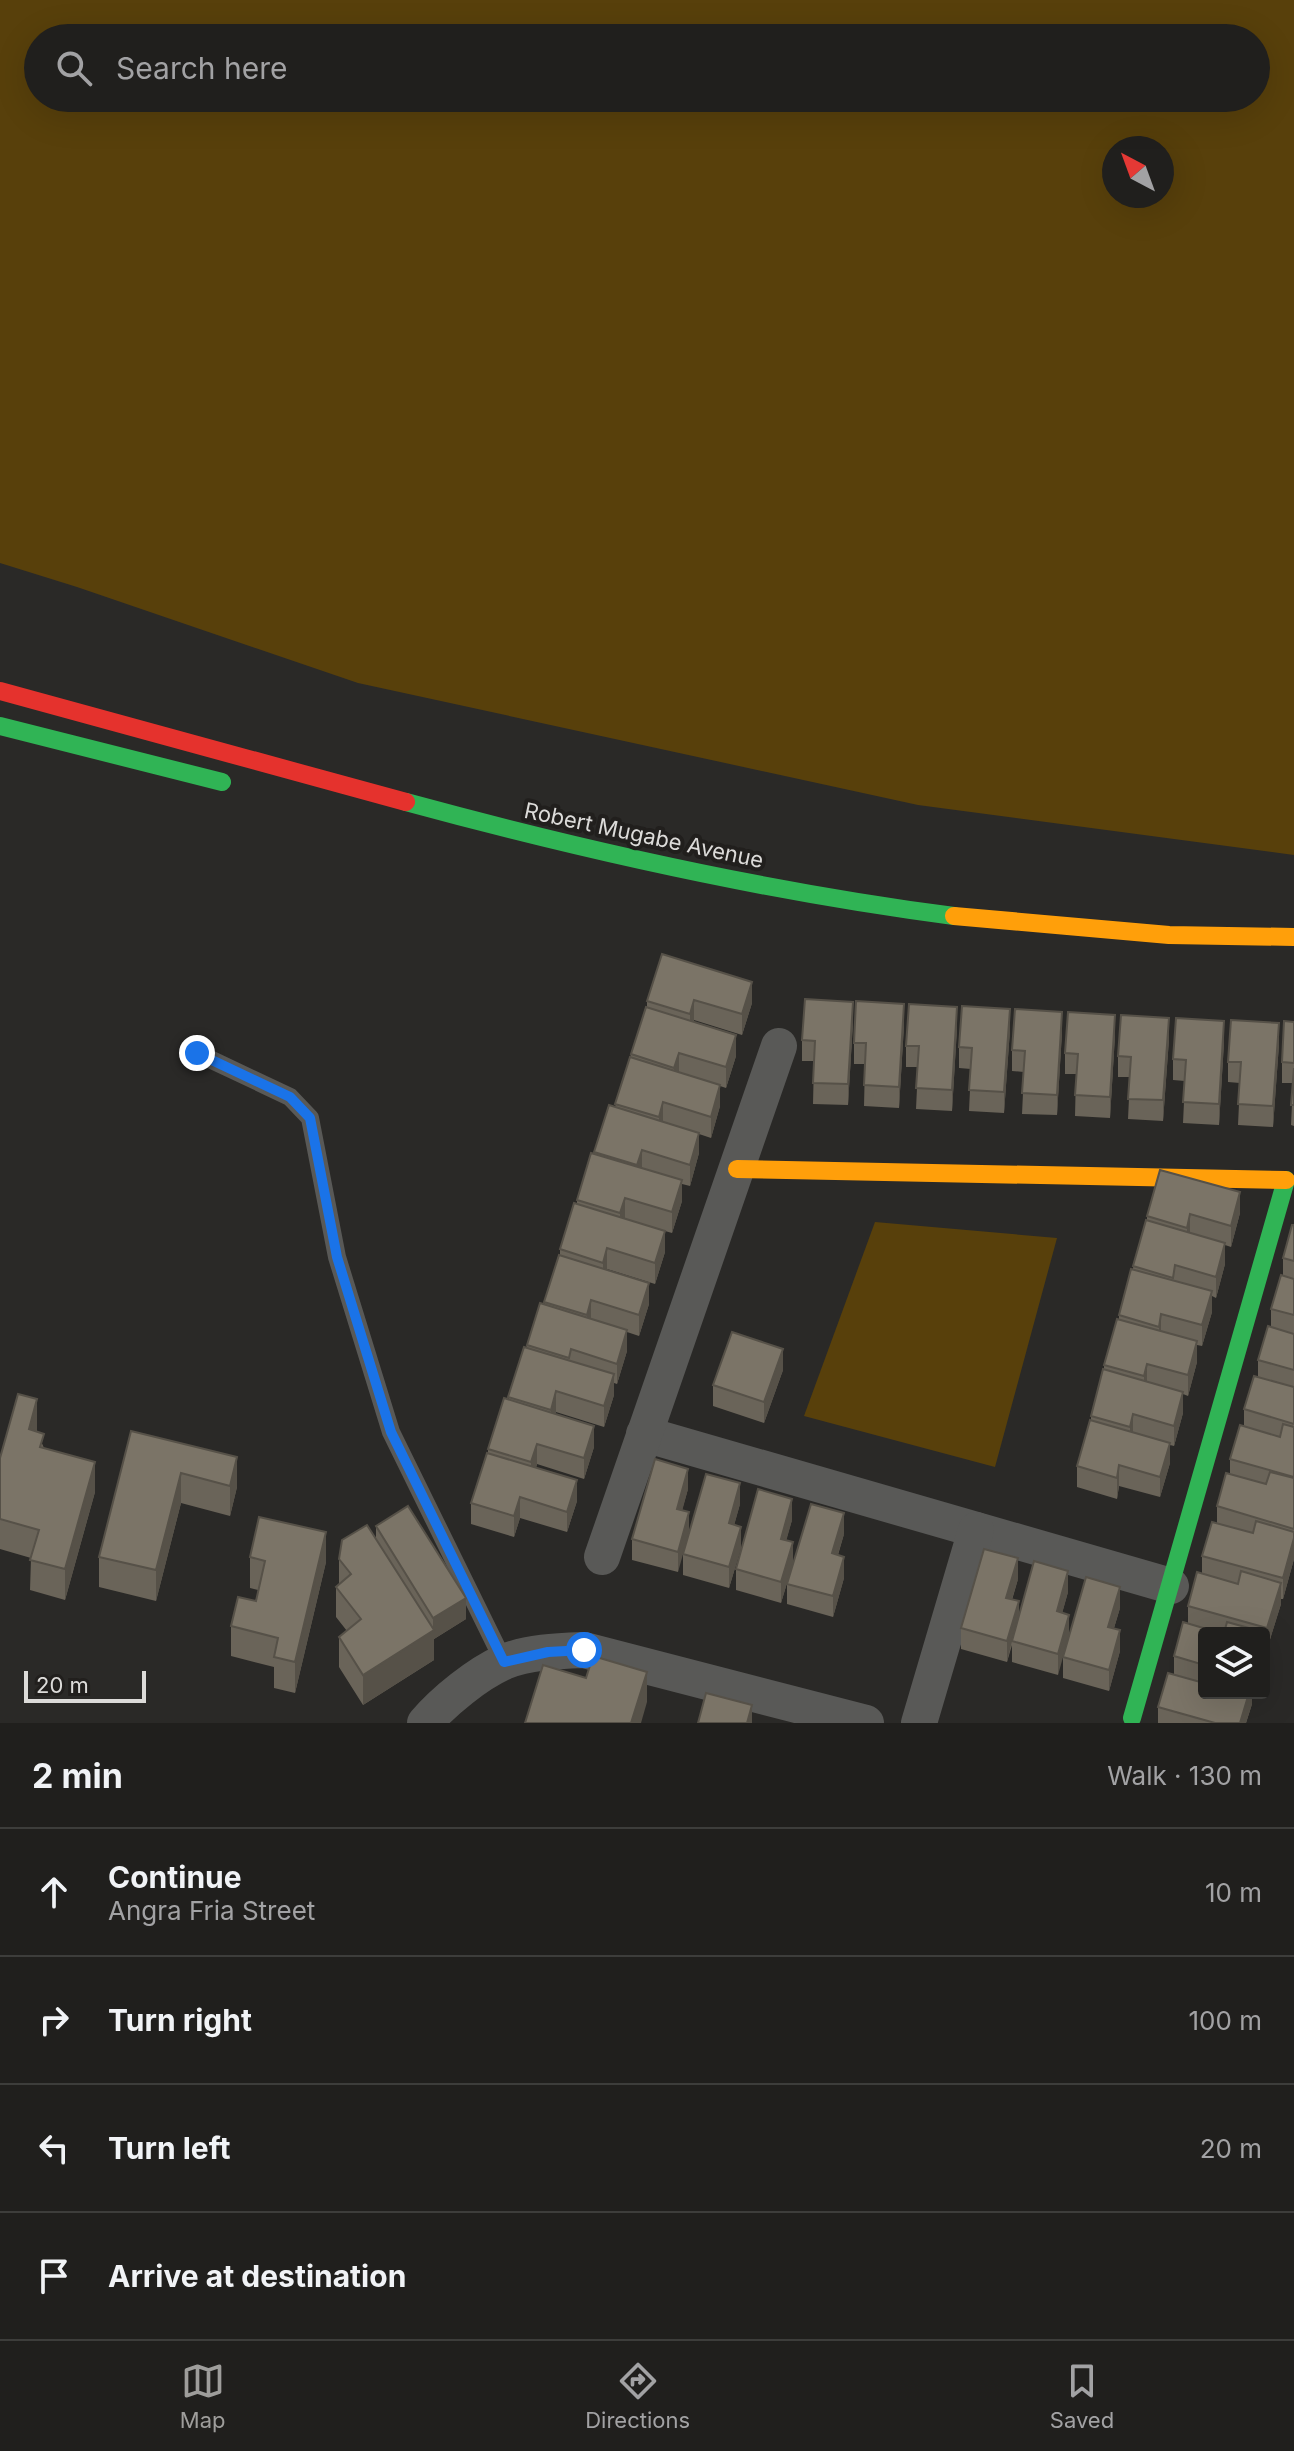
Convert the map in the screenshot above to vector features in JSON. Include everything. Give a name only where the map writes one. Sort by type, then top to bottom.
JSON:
[{"type":"street","name":"Robert Mugabe Avenue","points":[[0,691],[531,836],[694,872],[867,904],[953,916],[1169,935],[1294,937]]},
{"type":"street","points":[[0,726],[247,788]]},
{"type":"street","points":[[602,1557],[779,1046]]},
{"type":"street","points":[[737,1169],[1286,1180],[1132,1718]]},
{"type":"street","points":[[644,1434],[1171,1586]]},
{"type":"street","points":[[919,1723],[976,1530]]},
{"type":"street","points":[[425,1723],[444,1701],[504,1662],[548,1652],[584,1650],[866,1723]]},
{"type":"lane","points":[[197,1053],[290,1097],[310,1118],[337,1257],[391,1432],[504,1662]]},
{"type":"shaded area","points":[[0,0],[1294,0],[1294,855],[918,805],[358,683],[0,563]]},
{"type":"shaded area","points":[[875,1222],[1057,1238],[995,1467],[804,1416]]},
{"type":"building","points":[[662,954],[752,982],[742,1014],[694,1000],[690,1014],[647,1001]]},
{"type":"building","points":[[805,999],[853,1002],[848,1084],[813,1083],[815,1041],[802,1040]]},
{"type":"building","points":[[856,1001],[904,1004],[899,1087],[864,1085],[866,1043],[854,1043]]},
{"type":"building","points":[[909,1004],[957,1007],[952,1090],[916,1088],[919,1046],[906,1046]]},
{"type":"building","points":[[962,1006],[1010,1009],[1004,1092],[969,1090],[972,1048],[959,1047]]},
{"type":"building","points":[[646,1007],[736,1035],[726,1067],[679,1053],[674,1068],[631,1054]]},
{"type":"building","points":[[1015,1009],[1062,1012],[1057,1095],[1022,1093],[1025,1051],[1012,1050]]},
{"type":"building","points":[[1068,1012],[1115,1015],[1110,1097],[1075,1095],[1078,1054],[1065,1053]]},
{"type":"building","points":[[1121,1015],[1169,1018],[1163,1100],[1128,1099],[1131,1057],[1118,1056]]},
{"type":"building","points":[[1176,1018],[1224,1021],[1219,1104],[1183,1102],[1186,1060],[1173,1059]]},
{"type":"building","points":[[1231,1020],[1279,1023],[1273,1106],[1238,1104],[1241,1062],[1228,1062]]},
{"type":"building","points":[[1284,1021],[1294,1022],[1294,1063],[1282,1062]]},
{"type":"building","points":[[630,1057],[720,1085],[711,1117],[663,1102],[659,1117],[615,1104]]},
{"type":"building","points":[[1294,1068],[1294,1105],[1291,1105]]},
{"type":"building","points":[[609,1105],[699,1133],[690,1165],[642,1150],[637,1165],[594,1152]]},
{"type":"building","points":[[591,1153],[682,1180],[672,1212],[625,1198],[620,1213],[577,1200]]},
{"type":"building","points":[[1160,1170],[1240,1192],[1231,1226],[1190,1214],[1187,1228],[1147,1216]]},
{"type":"building","points":[[574,1203],[665,1231],[655,1263],[607,1248],[603,1263],[560,1249]]},
{"type":"building","points":[[1146,1220],[1225,1243],[1216,1277],[1175,1265],[1173,1278],[1133,1266]]},
{"type":"building","points":[[1294,1225],[1294,1261],[1283,1258]]},
{"type":"building","points":[[559,1255],[649,1283],[639,1315],[591,1300],[587,1315],[544,1302]]},
{"type":"building","points":[[1131,1269],[1212,1291],[1202,1325],[1161,1314],[1159,1327],[1119,1315]]},
{"type":"building","points":[[1281,1275],[1294,1279],[1294,1315],[1271,1309]]},
{"type":"building","points":[[540,1303],[627,1330],[617,1364],[571,1349],[569,1358],[527,1345]]},
{"type":"building","points":[[1117,1319],[1197,1341],[1188,1375],[1147,1364],[1144,1376],[1104,1365]]},
{"type":"building","points":[[1268,1326],[1294,1334],[1294,1370],[1258,1360]]},
{"type":"building","points":[[732,1332],[783,1349],[764,1402],[713,1385]]},
{"type":"building","points":[[524,1347],[614,1374],[604,1406],[556,1391],[551,1410],[508,1397]]},
{"type":"building","points":[[1103,1369],[1183,1392],[1174,1426],[1133,1414],[1130,1427],[1091,1416]]},
{"type":"building","points":[[1254,1376],[1294,1387],[1294,1424],[1244,1409]]},
{"type":"building","points":[[18,1394],[37,1399],[29,1429],[44,1434],[40,1447],[95,1462],[65,1569],[30,1560],[39,1530],[0,1519],[0,1458]]},
{"type":"building","points":[[504,1398],[594,1426],[584,1458],[537,1444],[531,1462],[488,1449]]},
{"type":"building","points":[[1090,1420],[1170,1443],[1160,1477],[1119,1465],[1117,1478],[1077,1466]]},
{"type":"building","points":[[1283,1424],[1294,1427],[1294,1477],[1230,1459],[1240,1425],[1280,1437]]},
{"type":"building","points":[[131,1431],[237,1457],[230,1486],[181,1473],[156,1570],[99,1557]]},
{"type":"building","points":[[487,1453],[577,1480],[567,1512],[520,1497],[514,1516],[471,1503]]},
{"type":"building","points":[[655,1459],[688,1469],[677,1509],[689,1512],[678,1552],[632,1539]]},
{"type":"building","points":[[1270,1472],[1294,1478],[1294,1529],[1217,1506],[1226,1473],[1266,1484]]},
{"type":"building","points":[[706,1474],[740,1483],[729,1523],[741,1527],[729,1567],[683,1554]]},
{"type":"building","points":[[758,1489],[792,1499],[781,1539],[793,1542],[781,1582],[736,1569]]},
{"type":"building","points":[[811,1504],[844,1513],[832,1553],[844,1557],[833,1596],[787,1584]]},
{"type":"building","points":[[408,1506],[466,1598],[433,1618],[376,1526]]},
{"type":"building","points":[[259,1517],[326,1532],[295,1662],[274,1657],[278,1638],[231,1626],[238,1597],[256,1601],[265,1561],[250,1557]]},
{"type":"building","points":[[1256,1521],[1294,1532],[1283,1578],[1202,1556],[1212,1522],[1253,1533]]},
{"type":"building","points":[[367,1525],[434,1630],[363,1675],[339,1637],[361,1619],[336,1587],[351,1574],[339,1559],[342,1540]]},
{"type":"building","points":[[984,1549],[1018,1558],[1006,1598],[1019,1601],[1007,1641],[961,1628]]},
{"type":"building","points":[[1034,1561],[1068,1571],[1057,1611],[1069,1615],[1058,1654],[1012,1641]]},
{"type":"building","points":[[1241,1571],[1281,1583],[1267,1627],[1188,1606],[1197,1572],[1238,1584]]},
{"type":"building","points":[[1086,1577],[1120,1587],[1108,1627],[1120,1630],[1109,1670],[1063,1657]]},
{"type":"building","points":[[1183,1622],[1200,1627],[1198,1663],[1174,1656]]},
{"type":"building","points":[[1227,1622],[1245,1627],[1226,1627]]},
{"type":"building","points":[[593,1656],[647,1672],[631,1723],[525,1723],[543,1665],[586,1678]]},
{"type":"building","points":[[1168,1673],[1198,1681],[1198,1699],[1247,1699],[1240,1723],[1215,1723],[1158,1707]]},
{"type":"building","points":[[706,1693],[752,1705],[747,1723],[698,1723]]},
{"type":"traffic: fast","points":[[0,726],[222,782]]},
{"type":"traffic: fast","points":[[406,802],[678,868],[816,895],[954,916]]},
{"type":"traffic: fast","points":[[1132,1718],[1286,1180]]},
{"type":"traffic: slow","points":[[954,916],[1169,935],[1294,937]]},
{"type":"traffic: slow","points":[[737,1169],[1286,1180]]},
{"type":"traffic: jam","points":[[0,691],[406,802]]},
{"type":"route","points":[[197,1053],[290,1097],[310,1118],[337,1257],[391,1432],[504,1662],[548,1652],[584,1650]]}]
